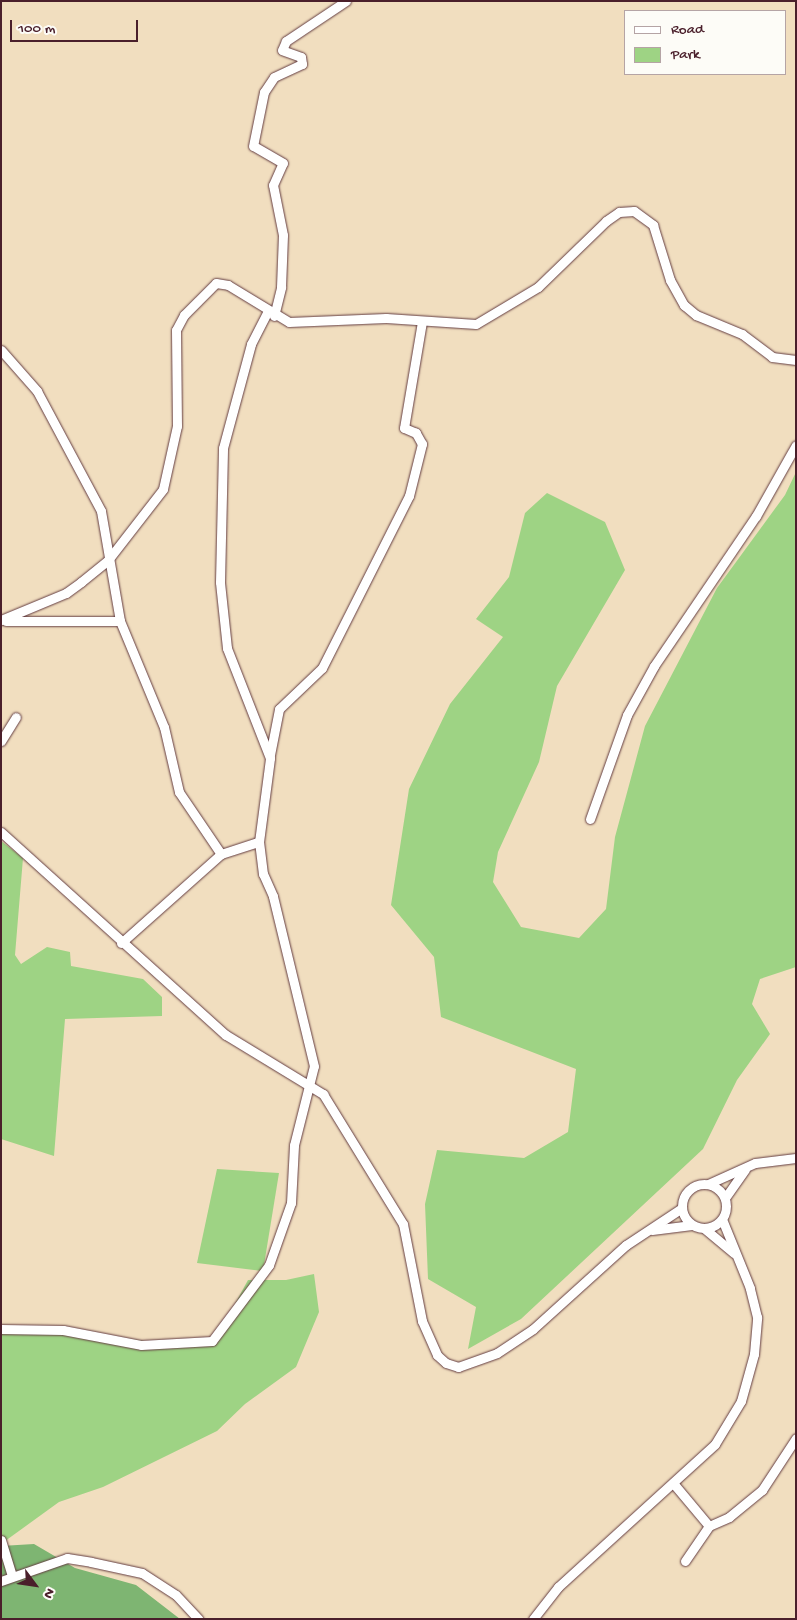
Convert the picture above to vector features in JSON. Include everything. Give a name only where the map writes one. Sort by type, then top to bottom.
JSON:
[{"type":"street","points":[[270,758],[227,648],[220,582],[223,448],[251,344],[271,314],[281,287],[283,235],[273,185],[283,163],[253,146],[264,92],[274,77],[302,64],[301,57],[282,50],[286,40],[346,1]]},
{"type":"street","points":[[1,620],[66,593],[108,560],[166,482],[177,426],[176,330],[184,315],[209,286],[219,282],[271,314],[297,322],[386,318],[422,322],[476,324],[538,287],[606,221],[619,212],[634,212],[647,218],[656,231],[670,280],[684,305],[696,315],[742,334],[772,357],[796,360]]},
{"type":"street","points":[[1,1329],[63,1330],[141,1345],[214,1341],[269,1264],[291,1203],[294,1144],[314,1066],[258,842],[273,725],[279,709],[322,668],[409,496],[422,444],[416,433],[404,428],[422,322]]},
{"type":"street","points":[[1,350],[37,390],[101,511],[120,621],[164,727],[179,792],[221,854]]},
{"type":"street","points":[[590,819],[628,715],[654,666],[756,516],[796,445]]},
{"type":"street","points":[[1,620],[120,621]]},
{"type":"street","points":[[1,741],[16,717]]},
{"type":"street","points":[[1,832],[121,943],[226,1035],[310,1084],[323,1094],[403,1224],[422,1321],[436,1355],[452,1366],[484,1360],[533,1329],[647,1231],[682,1208],[689,1189],[725,1180],[747,1166],[796,1158]]},
{"type":"street","points":[[121,943],[221,854],[258,842]]},
{"type":"street","points":[[533,1619],[558,1587],[716,1444],[741,1401],[754,1354],[757,1317],[722,1220],[725,1198],[747,1166]]},
{"type":"street","points":[[708,1184],[725,1198]]},
{"type":"street","points":[[682,1208],[692,1225]]},
{"type":"street","points":[[705,1228],[722,1220]]},
{"type":"street","points":[[647,1231],[692,1225],[705,1228],[734,1253]]},
{"type":"street","points":[[685,1561],[709,1526],[729,1517],[762,1490],[796,1438]]},
{"type":"street","points":[[673,1483],[709,1526]]},
{"type":"street","points":[[1,1540],[12,1575]]},
{"type":"street","points":[[1,1580],[67,1558],[142,1573],[176,1595],[198,1619]]},
{"type":"green space","points":[[796,472],[796,967],[760,979],[752,1004],[770,1034],[737,1080],[703,1149],[521,1319],[468,1349],[476,1307],[428,1279],[425,1204],[437,1150],[524,1158],[568,1132],[576,1069],[441,1017],[434,957],[391,905],[409,789],[450,704],[503,637],[476,619],[509,577],[525,513],[547,493],[605,522],[625,570],[557,686],[539,762],[498,852],[493,882],[521,927],[579,938],[606,909],[615,837],[645,726],[717,588],[785,495]]},
{"type":"green space","points":[[1,841],[23,858],[15,955],[21,964],[47,947],[70,952],[71,966],[143,979],[162,997],[162,1016],[65,1019],[54,1156],[1,1139]]},
{"type":"green space","points":[[217,1169],[279,1173],[263,1271],[197,1263]]},
{"type":"green space","points":[[314,1274],[319,1312],[296,1367],[245,1404],[217,1431],[103,1487],[59,1502],[1,1544],[1,1327],[53,1327],[151,1342],[214,1342],[248,1280],[286,1280]]},
{"type":"green space","points":[[34,1544],[75,1568],[136,1585],[180,1619],[1,1619],[1,1546]]}]
